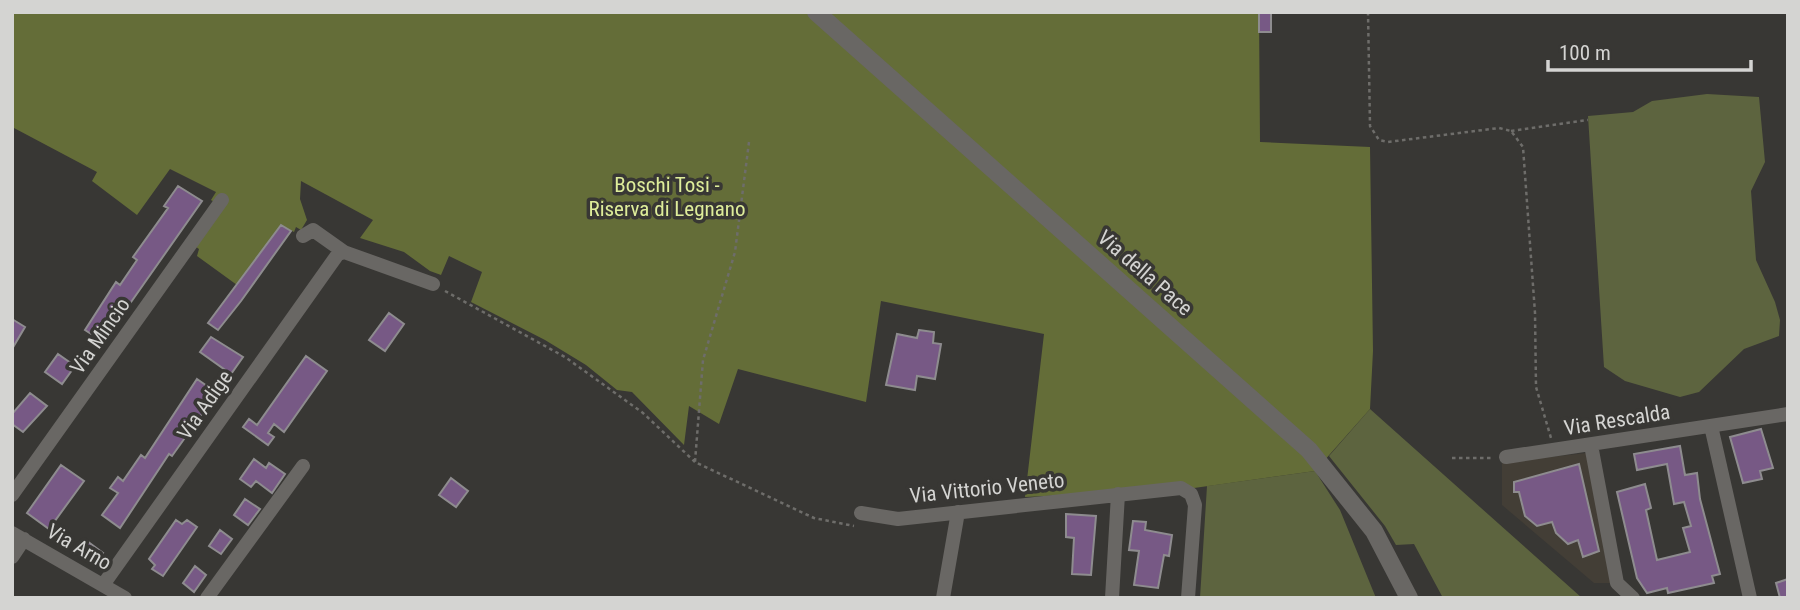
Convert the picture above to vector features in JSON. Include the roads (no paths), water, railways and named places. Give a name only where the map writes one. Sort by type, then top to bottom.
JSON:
[{"type":"main road","name":"Via della Pace","points":[[816,12],[1309,450],[1374,531],[1409,598]]},
{"type":"street","name":"Via Mincio","points":[[12,495],[222,200]]},
{"type":"street","points":[[303,236],[313,230],[344,252],[433,284]]},
{"type":"street","name":"Via Adige","points":[[103,585],[338,254],[344,252]]},
{"type":"street","name":"Via Rescalda","points":[[1506,457],[1788,414]]},
{"type":"street","points":[[1711,426],[1750,598]]},
{"type":"street","points":[[1591,445],[1617,583],[1633,598]]},
{"type":"street","points":[[207,598],[303,466]]},
{"type":"street","name":"Via Vittorio Veneto","points":[[861,519],[898,519],[1175,488],[1191,495],[1195,505],[1188,598]]},
{"type":"street","points":[[1112,598],[1118,494]]},
{"type":"street","points":[[943,598],[958,512]]},
{"type":"street","points":[[12,557],[18,536]]},
{"type":"street","name":"Via Arno","points":[[18,536],[125,598]]},
{"type":"park label","name":"Boschi Tosi - Riserva di Legnano","points":[[667,197]]}]
